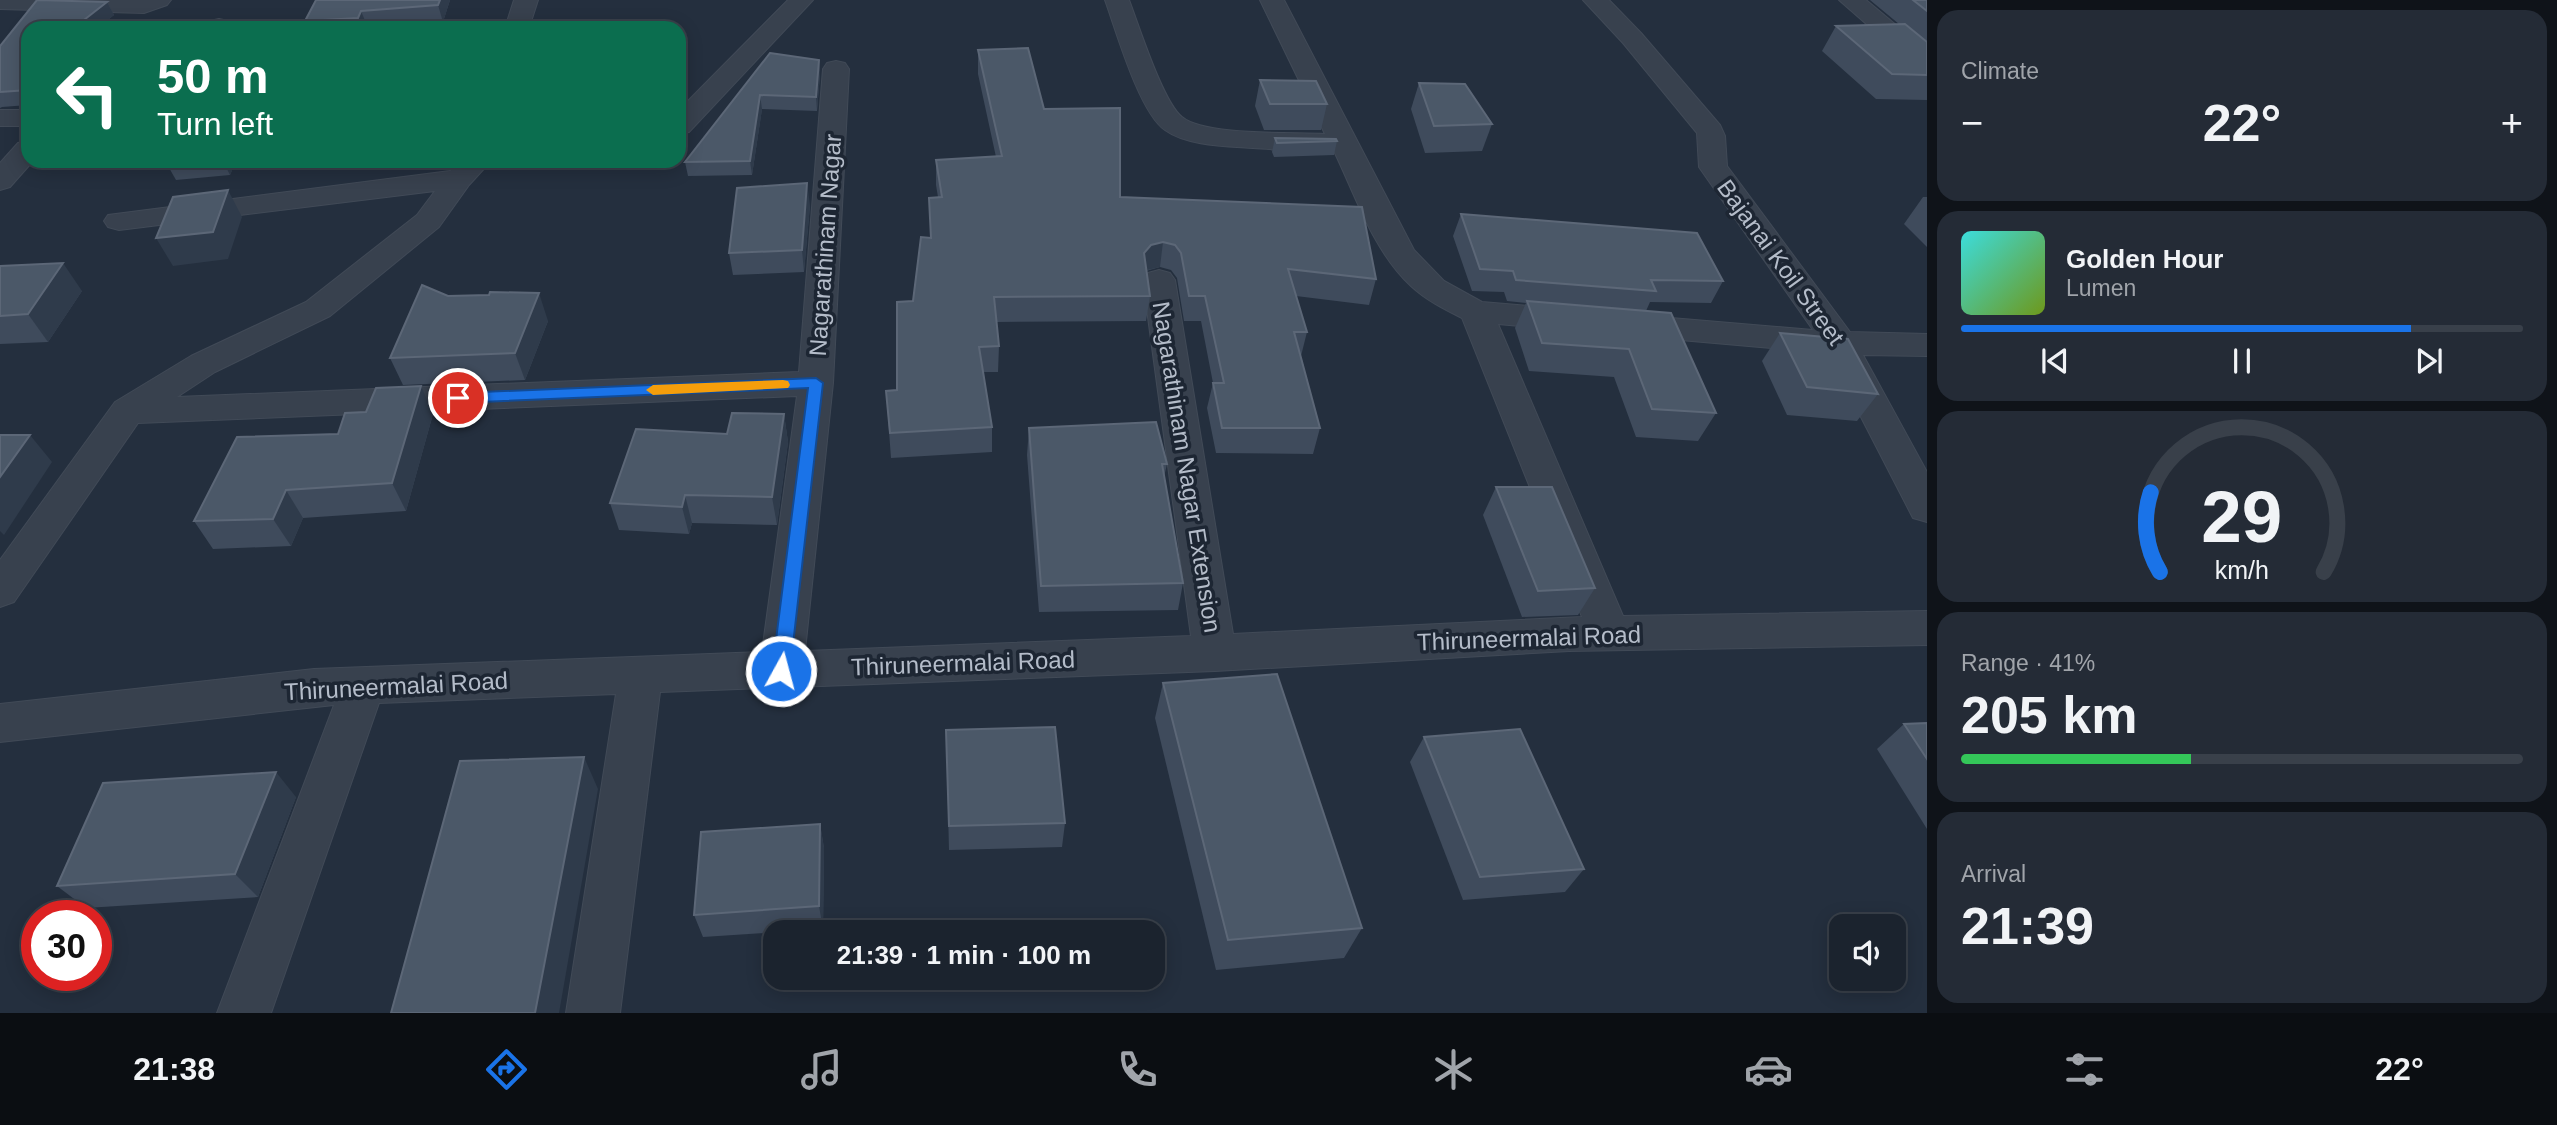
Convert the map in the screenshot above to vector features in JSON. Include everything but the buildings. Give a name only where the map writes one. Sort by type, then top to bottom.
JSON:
[{"type":"street","points":[[0,2],[144,6],[159,0]]},
{"type":"street","points":[[519,21],[526,0]]},
{"type":"street","points":[[686,119],[801,0]]},
{"type":"street","points":[[1117,0],[1163,112],[1180,129],[1217,136],[1344,142]]},
{"type":"street","points":[[1272,0],[1399,251],[1412,270],[1434,291],[1476,312],[1840,343],[1927,345]]},
{"type":"street","name":"Bajanai Koil Street","points":[[1595,0],[1632,38],[1710,131],[1713,138],[1710,156],[1713,167],[1840,343],[1927,508]]},
{"type":"street","points":[[1851,0],[1927,64]]},
{"type":"street","name":"Nagarathinam Nagar","points":[[781,671],[816,383],[836,69]]},
{"type":"street","points":[[0,181],[21,157]]},
{"type":"street","points":[[119,221],[468,170]]},
{"type":"street","points":[[0,591],[128,411],[203,364],[318,309],[428,221],[468,170]]},
{"type":"street","name":"Nagarathinam Nagar Extension","points":[[1159,280],[1215,653]]},
{"type":"street","points":[[1476,312],[1610,634]]},
{"type":"street","points":[[128,411],[816,383]]},
{"type":"street","name":"Thiruneermalai Road","points":[[0,723],[314,687],[781,671],[1610,634],[1927,628]]},
{"type":"street","points":[[593,1013],[640,676]]},
{"type":"street","points":[[244,1013],[363,685]]},
{"type":"slow traffic","points":[[653,390],[783,385]]},
{"type":"route","points":[[458,398],[816,383],[781,671]]}]
